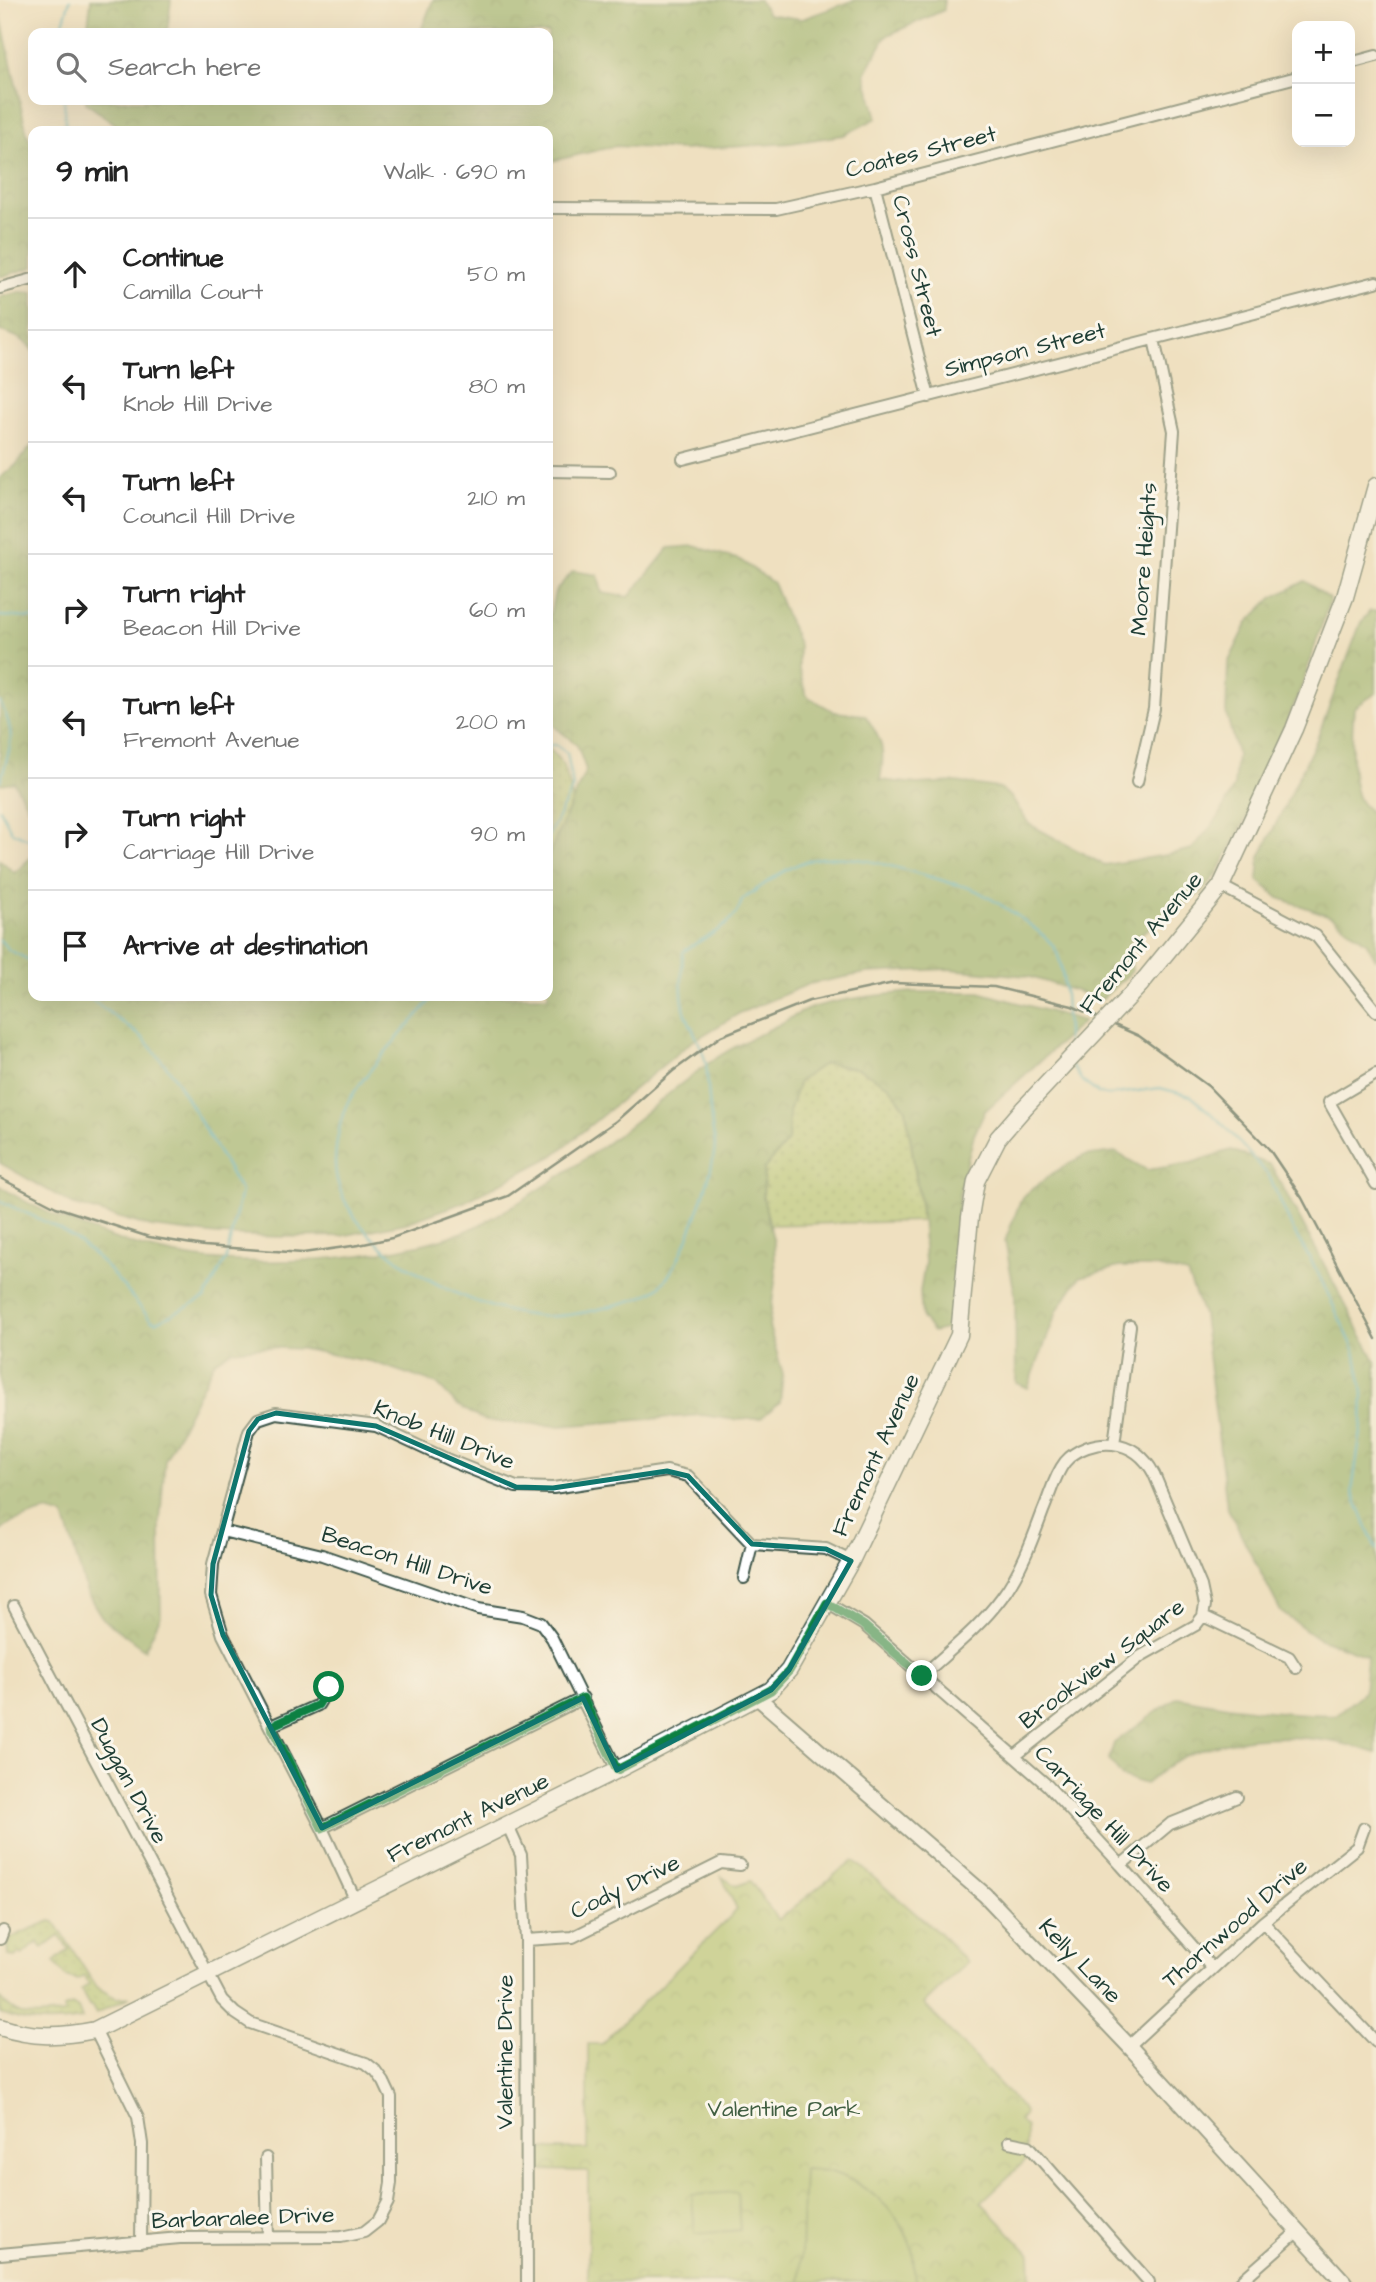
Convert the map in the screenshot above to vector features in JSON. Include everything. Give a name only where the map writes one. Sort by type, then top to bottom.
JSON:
[{"type":"main road","name":"Fremont Avenue","points":[[0,2027],[33,2036],[49,2037],[95,2030],[757,1698],[771,1690],[789,1671],[851,1561],[958,1335],[976,1181],[998,1138],[1140,985],[1221,886],[1294,729],[1345,597],[1376,486]]},
{"type":"street","points":[[1355,62],[1376,56]]},
{"type":"street","name":"Coates Street","points":[[553,208],[776,209],[875,187],[1292,78]]},
{"type":"street","name":"Cross Street","points":[[875,187],[929,397]]},
{"type":"street","points":[[0,288],[28,280]]},
{"type":"street","name":"Simpson Street","points":[[683,459],[1376,282]]},
{"type":"street","name":"Moore Heights","points":[[1137,782],[1154,709],[1174,432],[1154,339]]},
{"type":"street","points":[[553,471],[610,472]]},
{"type":"street","points":[[1221,886],[1316,936],[1376,1011]]},
{"type":"street","points":[[1376,1074],[1329,1102],[1376,1184]]},
{"type":"street","points":[[922,1676],[988,1614],[1001,1598],[1021,1564],[1055,1479],[1066,1461],[1090,1446],[1114,1444],[1130,1326]]},
{"type":"street","name":"Knob Hill Drive","points":[[355,1899],[271,1726],[223,1635],[211,1595],[213,1564],[248,1431],[258,1419],[276,1413],[376,1426],[450,1461],[516,1487],[553,1488],[667,1471],[688,1476],[752,1544]]},
{"type":"street","name":"Brookview Square","points":[[1015,1756],[1124,1669],[1156,1647],[1185,1633],[1203,1616],[1205,1605],[1201,1586],[1154,1474],[1143,1457],[1135,1451],[1114,1444]]},
{"type":"street","name":"Beacon Hill Drive","points":[[222,1531],[322,1555],[478,1609],[523,1616],[541,1623],[552,1638],[617,1770]]},
{"type":"street","points":[[744,1578],[752,1544],[826,1549],[851,1561]]},
{"type":"street","name":"Carriage Hill Drive","points":[[827,1603],[863,1625],[1047,1785],[1212,1968]]},
{"type":"street","name":"Duggan Drive","points":[[14,1606],[207,1975]]},
{"type":"street","points":[[1203,1616],[1289,1657],[1296,1668]]},
{"type":"street","points":[[271,1726],[318,1705],[329,1687]]},
{"type":"street","points":[[322,1828],[583,1698]]},
{"type":"street","name":"Kelly Lane","points":[[757,1698],[978,1888],[1129,2046],[1344,2282]]},
{"type":"street","points":[[1121,1865],[1170,1824],[1237,1797]]},
{"type":"street","name":"Valentine Drive","points":[[507,1824],[521,1856],[526,1940],[527,2282]]},
{"type":"street","name":"Thornwood Drive","points":[[1129,2046],[1263,1922],[1357,1847],[1364,1828]]},
{"type":"street","name":"Cody Drive","points":[[526,1940],[573,1937],[721,1863],[740,1865]]},
{"type":"street","points":[[1263,1922],[1376,2042]]},
{"type":"street","name":"Barbaralee Drive","points":[[0,2254],[180,2238],[341,2237],[364,2232],[377,2221],[388,2202],[391,2183],[391,2097],[384,2082],[366,2063],[250,2023],[222,2000],[207,1975]]},
{"type":"street","points":[[95,2030],[138,2117],[142,2144],[141,2242]]},
{"type":"street","points":[[1009,2142],[1028,2146],[1149,2282]]},
{"type":"street","points":[[266,2158],[268,2238]]},
{"type":"street","points":[[1240,2282],[1298,2231]]},
{"type":"highlighted area","points":[[276,1413],[376,1426],[516,1487],[553,1488],[667,1471],[688,1476],[752,1544],[826,1549],[851,1561],[789,1670],[771,1690],[617,1770],[583,1698],[322,1828],[223,1635],[211,1595],[213,1564],[249,1431],[258,1419]]},
{"type":"green space","points":[[91,0],[171,0],[168,28],[88,28]]},
{"type":"green space","points":[[433,0],[759,0],[768,14],[802,19],[855,0],[944,0],[944,10],[886,36],[865,74],[877,118],[844,135],[791,143],[684,150],[616,146],[553,161],[553,126],[118,126],[89,105],[553,105],[553,28],[422,28]]},
{"type":"green space","points":[[0,13],[28,136],[28,269],[0,277]]},
{"type":"green space","points":[[28,293],[28,346],[14,336],[0,331],[0,297]]},
{"type":"green space","points":[[28,450],[28,808],[14,782],[0,784],[0,478]]},
{"type":"green space","points":[[694,546],[740,560],[773,583],[799,646],[799,670],[807,696],[835,712],[865,715],[881,745],[883,760],[880,780],[917,784],[956,782],[999,788],[1011,797],[1029,824],[1104,865],[1192,849],[1219,817],[1234,786],[1237,754],[1226,712],[1228,663],[1248,622],[1272,598],[1305,581],[1330,599],[1303,683],[1252,807],[1217,874],[1202,892],[1129,942],[1132,971],[1102,999],[1027,976],[948,969],[867,973],[809,984],[740,1013],[690,1043],[553,1156],[462,1203],[406,1223],[342,1236],[218,1235],[151,1227],[74,1205],[0,1163],[0,860],[15,873],[28,860],[28,1001],[553,1001],[553,846],[586,770],[577,745],[553,725],[555,591],[573,571],[598,575],[602,593],[629,597],[669,548]]},
{"type":"green space","points":[[1370,611],[1376,611],[1376,693],[1354,708],[1352,756],[1354,782],[1360,801],[1376,816],[1376,960],[1367,943],[1333,917],[1279,898],[1258,880],[1260,857],[1317,739],[1361,622]]},
{"type":"green space","points":[[553,753],[564,766],[573,800],[553,846]]},
{"type":"green space","points":[[913,992],[979,992],[1084,1021],[985,1111],[974,1135],[959,1195],[956,1279],[947,1329],[933,1332],[922,1318],[920,1292],[925,1262],[922,1216],[906,1109],[889,1086],[859,1069],[825,1063],[799,1081],[789,1112],[788,1141],[764,1169],[763,1198],[774,1243],[776,1275],[769,1326],[783,1374],[780,1402],[761,1418],[736,1420],[702,1415],[560,1426],[485,1421],[457,1405],[437,1384],[373,1362],[302,1349],[262,1347],[232,1350],[215,1361],[165,1460],[160,1521],[161,1615],[145,1650],[103,1619],[87,1593],[64,1516],[46,1511],[11,1523],[0,1532],[0,1186],[39,1208],[85,1228],[176,1255],[209,1259],[290,1261],[335,1258],[420,1244],[457,1234],[518,1203],[607,1143],[715,1059],[799,1013],[838,1001]]},
{"type":"green space","points":[[825,1063],[859,1069],[889,1086],[906,1109],[922,1221],[770,1225],[763,1198],[764,1168],[788,1141],[789,1112],[799,1081]]},
{"type":"green space","points":[[1231,1150],[1271,1165],[1376,1362],[1376,1753],[1329,1741],[1304,1738],[1280,1737],[1231,1742],[1185,1756],[1145,1784],[1122,1777],[1109,1759],[1114,1743],[1177,1697],[1256,1710],[1336,1715],[1364,1692],[1367,1656],[1318,1638],[1281,1612],[1227,1507],[1203,1315],[1187,1274],[1155,1267],[1119,1267],[1080,1277],[1058,1309],[1028,1388],[1016,1383],[1015,1295],[1005,1241],[1022,1197],[1053,1173],[1083,1156],[1115,1152],[1147,1170],[1191,1163]]},
{"type":"green space","name":"Valentine Park","points":[[853,1860],[941,1935],[967,1962],[924,2004],[1024,2110],[1019,2121],[1026,2127],[1026,2160],[981,2202],[1030,2254],[1031,2282],[588,2282],[588,2171],[536,2170],[536,2149],[588,2149],[588,2044],[601,2044],[737,1910],[722,1877],[736,1886],[750,1881],[778,1920]]},
{"type":"green space","points":[[51,1921],[55,1922],[96,1987],[116,1998],[130,1997],[96,2014],[81,1990],[89,1984],[84,1976],[77,1980],[65,1976],[54,1962],[69,1949],[59,1936],[43,1948],[38,1942],[22,1955],[20,1952],[15,1957],[8,1956],[7,1941]]},
{"type":"green space","points":[[0,1998],[15,2011],[29,2016],[64,2014],[64,2008],[72,2005],[78,2009],[82,2019],[51,2022],[21,2019],[0,2013]]},
{"type":"green space","points":[[804,2169],[828,2171],[844,2177],[881,2201],[900,2223],[907,2236],[912,2249],[915,2282],[800,2282]]},
{"type":"green space","points":[[737,2192],[740,2230],[695,2234],[692,2195]]},
{"type":"waterway","points":[[62,28],[70,0]]},
{"type":"waterway","points":[[64,105],[66,126]]},
{"type":"waterway","points":[[0,616],[28,618]]},
{"type":"waterway","points":[[0,702],[11,733],[0,782]]},
{"type":"waterway","points":[[553,745],[567,753],[573,787],[553,827]]},
{"type":"waterway","points":[[0,809],[12,832],[28,839]]},
{"type":"waterway","points":[[430,1001],[367,1074],[345,1108],[335,1158],[342,1194],[358,1221],[381,1246],[410,1268],[442,1287],[475,1301],[537,1316],[576,1314],[638,1298],[659,1287],[677,1261],[702,1199],[715,1146],[706,1063],[683,1001],[683,952],[726,925],[733,918],[742,900],[789,868],[821,858],[867,861],[973,889],[1007,909],[1048,940],[1058,956],[1064,982],[1068,1052]]},
{"type":"waterway","points":[[0,940],[9,950],[28,960]]},
{"type":"waterway","points":[[0,1201],[56,1227],[84,1246],[115,1276],[151,1320],[156,1322],[205,1298],[226,1259],[241,1191],[172,1073],[143,1038],[94,1001]]},
{"type":"waterway","points":[[1071,1064],[1082,1081],[1098,1093],[1108,1095],[1160,1088],[1191,1096],[1223,1124],[1269,1176],[1294,1232],[1316,1269],[1355,1351],[1363,1393],[1362,1425],[1352,1491],[1376,1549]]},
{"type":"railway","points":[[0,1178],[56,1207],[149,1237],[204,1246],[303,1253],[359,1245],[392,1238],[508,1196],[616,1121],[673,1071],[721,1036],[809,1001],[894,983],[994,987],[1072,1006],[1139,1036],[1208,1086],[1269,1149],[1302,1198],[1376,1339]]},
{"type":"route","points":[[329,1687],[318,1705],[271,1726],[322,1828],[583,1698],[617,1770],[771,1690],[789,1671],[827,1603],[863,1625],[922,1676]]}]
